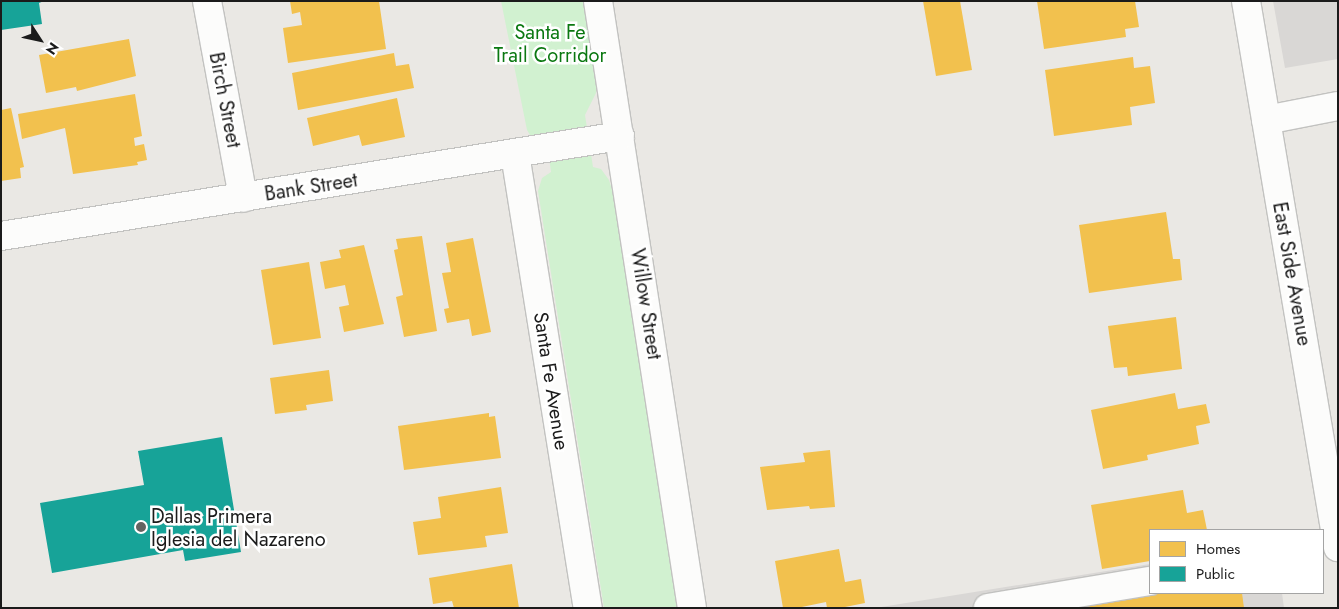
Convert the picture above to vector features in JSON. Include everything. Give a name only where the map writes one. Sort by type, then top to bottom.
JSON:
[{"type":"street","name":"Birch Street","points":[[206,1],[243,198]]},
{"type":"street","name":"Willow Street","points":[[598,1],[692,608]]},
{"type":"street","name":"East Side Avenue","points":[[1246,1],[1335,511],[1338,548]]},
{"type":"street","points":[[1266,120],[1338,106]]},
{"type":"street","name":"Bank Street","points":[[1,236],[620,136]]},
{"type":"street","name":"Santa Fe Avenue","points":[[515,154],[588,608]]},
{"type":"street","points":[[1324,550],[1338,548]]},
{"type":"street","points":[[988,608],[1149,581]]},
{"type":"shaded area","points":[[1273,1],[1338,1],[1338,59],[1285,68]]},
{"type":"shaded area","points":[[1149,564],[1149,594],[1282,594],[1284,608],[875,608]]},
{"type":"green space","name":"Santa Fe Trail Corridor","points":[[501,1],[584,1],[597,82],[596,93],[585,115],[593,167],[601,169],[609,180],[614,196],[677,608],[604,608],[538,191],[542,178],[551,172],[546,134],[536,137],[530,135],[527,130]]},
{"type":"building: Homes","points":[[290,1],[379,1],[386,49],[288,63],[283,28],[302,25],[300,12],[292,14]]},
{"type":"building: Homes","points":[[923,1],[960,1],[972,70],[936,76]]},
{"type":"building: Homes","points":[[1037,1],[1135,1],[1139,27],[1125,29],[1126,37],[1044,49]]},
{"type":"building: Homes","points":[[129,39],[136,76],[77,91],[76,87],[46,93],[39,55]]},
{"type":"building: Homes","points":[[394,53],[396,66],[409,64],[414,88],[298,110],[292,73]]},
{"type":"building: Homes","points":[[1133,57],[1134,68],[1150,66],[1155,103],[1130,107],[1132,125],[1054,136],[1045,70]]},
{"type":"building: Homes","points":[[135,94],[142,136],[134,138],[135,146],[144,144],[147,160],[137,162],[138,165],[73,174],[65,128],[22,139],[18,114]]},
{"type":"building: Homes","points":[[397,98],[405,137],[362,146],[359,135],[313,146],[307,118]]},
{"type":"building: Homes","points":[[11,108],[24,167],[20,168],[21,178],[1,181],[1,110]]},
{"type":"building: Homes","points":[[1166,212],[1173,259],[1180,259],[1182,280],[1089,293],[1079,225]]},
{"type":"building: Homes","points":[[422,236],[437,331],[404,337],[396,297],[403,295],[394,250],[398,249],[396,239]]},
{"type":"building: Homes","points":[[473,238],[491,332],[472,336],[469,319],[447,323],[444,309],[449,308],[442,273],[451,272],[446,243]]},
{"type":"building: Homes","points":[[364,245],[384,324],[344,332],[339,307],[349,305],[345,285],[325,289],[320,262],[341,258],[339,250]]},
{"type":"building: Homes","points":[[309,262],[321,338],[273,345],[261,270]]},
{"type":"building: Homes","points":[[1176,317],[1182,369],[1128,376],[1127,367],[1114,368],[1108,326]]},
{"type":"building: Homes","points":[[329,370],[333,401],[306,405],[307,410],[275,414],[270,378]]},
{"type":"building: Homes","points":[[1175,393],[1178,409],[1206,404],[1210,423],[1196,426],[1199,444],[1147,455],[1148,460],[1103,469],[1091,410]]},
{"type":"building: Homes","points":[[489,413],[489,417],[495,416],[501,458],[404,470],[398,426]]},
{"type":"building: Homes","points":[[830,450],[835,507],[810,509],[809,506],[767,510],[760,467],[805,462],[803,453]]},
{"type":"building: Homes","points":[[501,487],[508,533],[485,536],[487,547],[418,555],[413,522],[441,518],[438,497]]},
{"type":"building: Homes","points":[[1183,490],[1187,513],[1203,510],[1207,529],[1149,529],[1149,561],[1102,569],[1091,505]]},
{"type":"building: Homes","points":[[839,549],[845,582],[861,579],[865,603],[840,608],[827,608],[826,602],[797,608],[783,608],[775,561]]},
{"type":"building: Homes","points":[[512,564],[519,608],[454,608],[452,601],[433,604],[429,578]]},
{"type":"building: Homes","points":[[1149,593],[1242,594],[1244,608],[1056,608]]},
{"type":"building: Public","points":[[1,1],[44,1],[39,3],[42,24],[1,30]]},
{"type":"building: Public","name":"Dallas Primera Iglesia del Nazareno","points":[[222,437],[241,552],[185,561],[183,550],[52,573],[40,503],[144,485],[138,451]]},
{"type":"place","name":"Dallas Primera Iglesia del Nazareno","points":[[141,527]]}]
